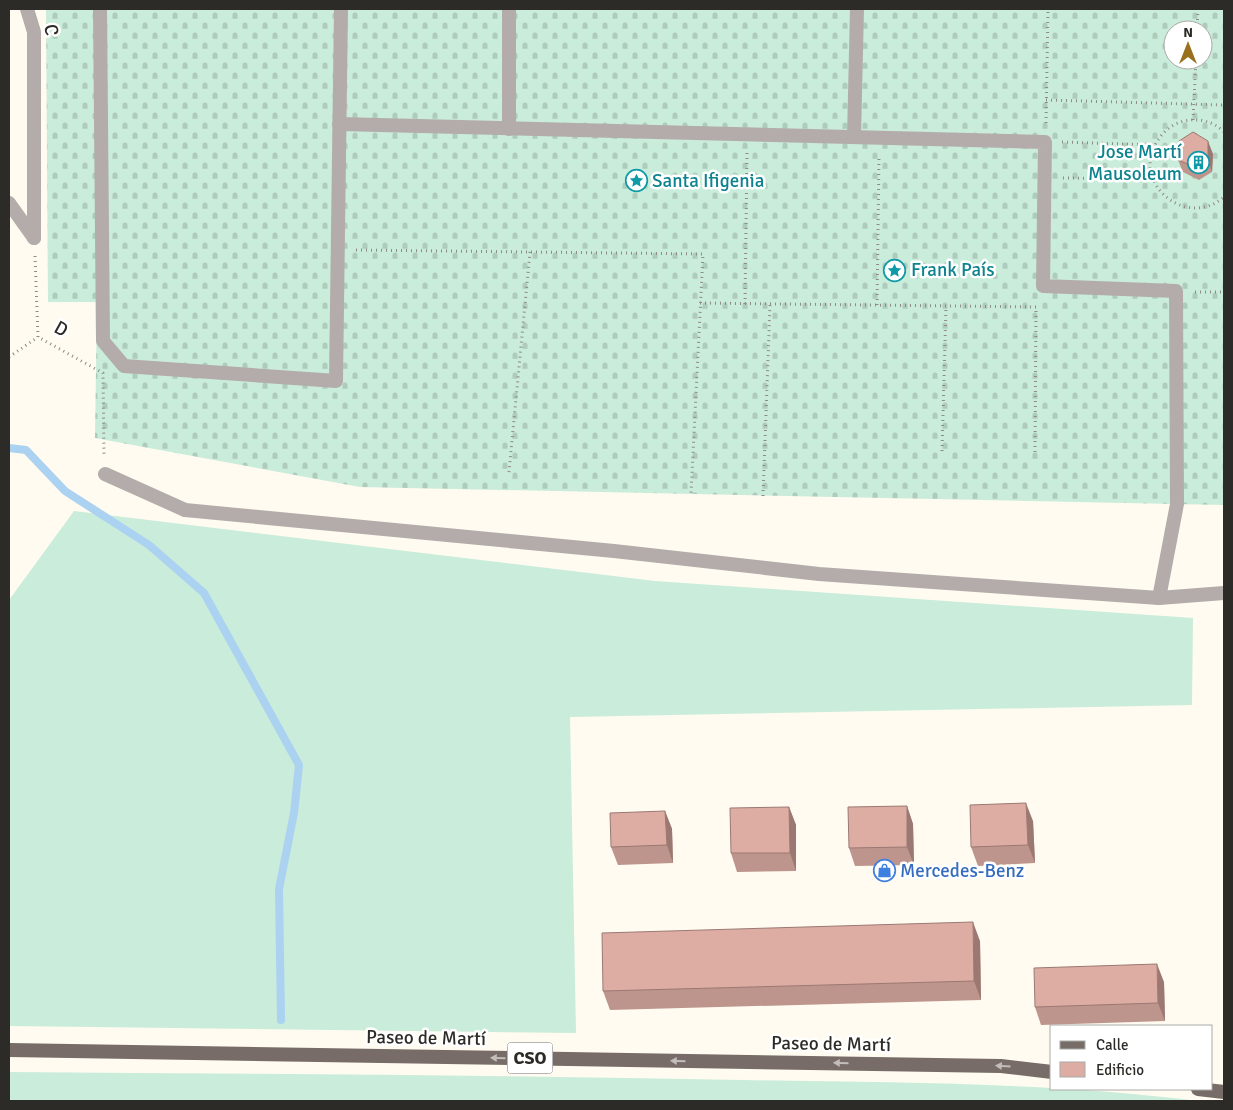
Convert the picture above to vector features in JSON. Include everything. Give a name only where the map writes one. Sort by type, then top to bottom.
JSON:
[{"type":"main road","name":"Paseo de Martí","points":[[9,1050],[1001,1066],[1050,1072]]},
{"type":"main road","points":[[1207,1090],[1224,1092]]},
{"type":"street","name":"C","points":[[27,9],[34,32],[34,238]]},
{"type":"street","points":[[100,9],[103,342],[124,366],[336,381],[341,9]]},
{"type":"street","points":[[509,9],[509,129]]},
{"type":"street","points":[[854,137],[857,9]]},
{"type":"street","points":[[339,124],[1045,142],[1042,286],[1176,292],[1177,504],[1159,598]]},
{"type":"street","points":[[9,203],[34,238]]},
{"type":"street","points":[[105,474],[185,510],[614,551],[819,574],[1159,598],[1224,593]]},
{"type":"path","points":[[1048,9],[1045,142],[1154,145]]},
{"type":"path","points":[[1193,120],[1196,70]]},
{"type":"path","points":[[1046,100],[1224,105]]},
{"type":"path","points":[[1224,132],[1207,121],[1193,120],[1171,126],[1154,145],[1150,167],[1159,191],[1169,200],[1182,206],[1196,208],[1210,206],[1224,197]]},
{"type":"path","points":[[745,304],[747,135]]},
{"type":"path","points":[[877,305],[880,138]]},
{"type":"path","points":[[1045,177],[1153,178]]},
{"type":"path","name":"D","points":[[34,238],[38,337],[103,373],[105,474]]},
{"type":"path","points":[[338,250],[702,254],[691,494]]},
{"type":"path","points":[[509,472],[530,252]]},
{"type":"path","points":[[1176,292],[1224,292]]},
{"type":"path","points":[[700,303],[1036,307],[1035,452]]},
{"type":"path","points":[[763,496],[770,304]]},
{"type":"path","points":[[942,451],[946,306]]},
{"type":"path","points":[[9,357],[38,337]]},
{"type":"green space","name":"Santa Ifigenia","points":[[46,9],[1224,9],[1224,505],[360,487],[95,438],[97,302],[48,302]]},
{"type":"green space","points":[[74,511],[655,581],[1193,618],[1192,705],[570,717],[576,1033],[9,1026],[9,600]]},
{"type":"green space","points":[[9,1072],[652,1078],[971,1084],[1050,1088],[1050,1090],[1085,1090],[1198,1101],[9,1100]]},
{"type":"building","points":[[1193,132],[1208,141],[1208,160],[1195,167],[1178,160],[1179,141]]},
{"type":"building","points":[[1026,803],[1028,845],[971,847],[970,805]]},
{"type":"building","points":[[907,806],[907,847],[849,848],[848,807]]},
{"type":"building","points":[[789,807],[790,853],[731,853],[730,808]]},
{"type":"building","points":[[665,811],[667,845],[611,847],[610,813]]},
{"type":"building","points":[[973,922],[974,981],[603,991],[602,933]]},
{"type":"building","points":[[1157,964],[1158,1003],[1035,1007],[1034,968]]},
{"type":"waterway","points":[[9,448],[26,450],[65,491],[149,545],[204,593],[299,765],[294,813],[279,889],[281,1020]]},
{"type":"place","name":"Jose Martí Mausoleum","points":[[1198,163]]},
{"type":"place","name":"Santa Ifigenia","points":[[636,181]]},
{"type":"place","name":"Frank País","points":[[895,270]]},
{"type":"place","name":"Mercedes-Benz","points":[[884,871]]}]
